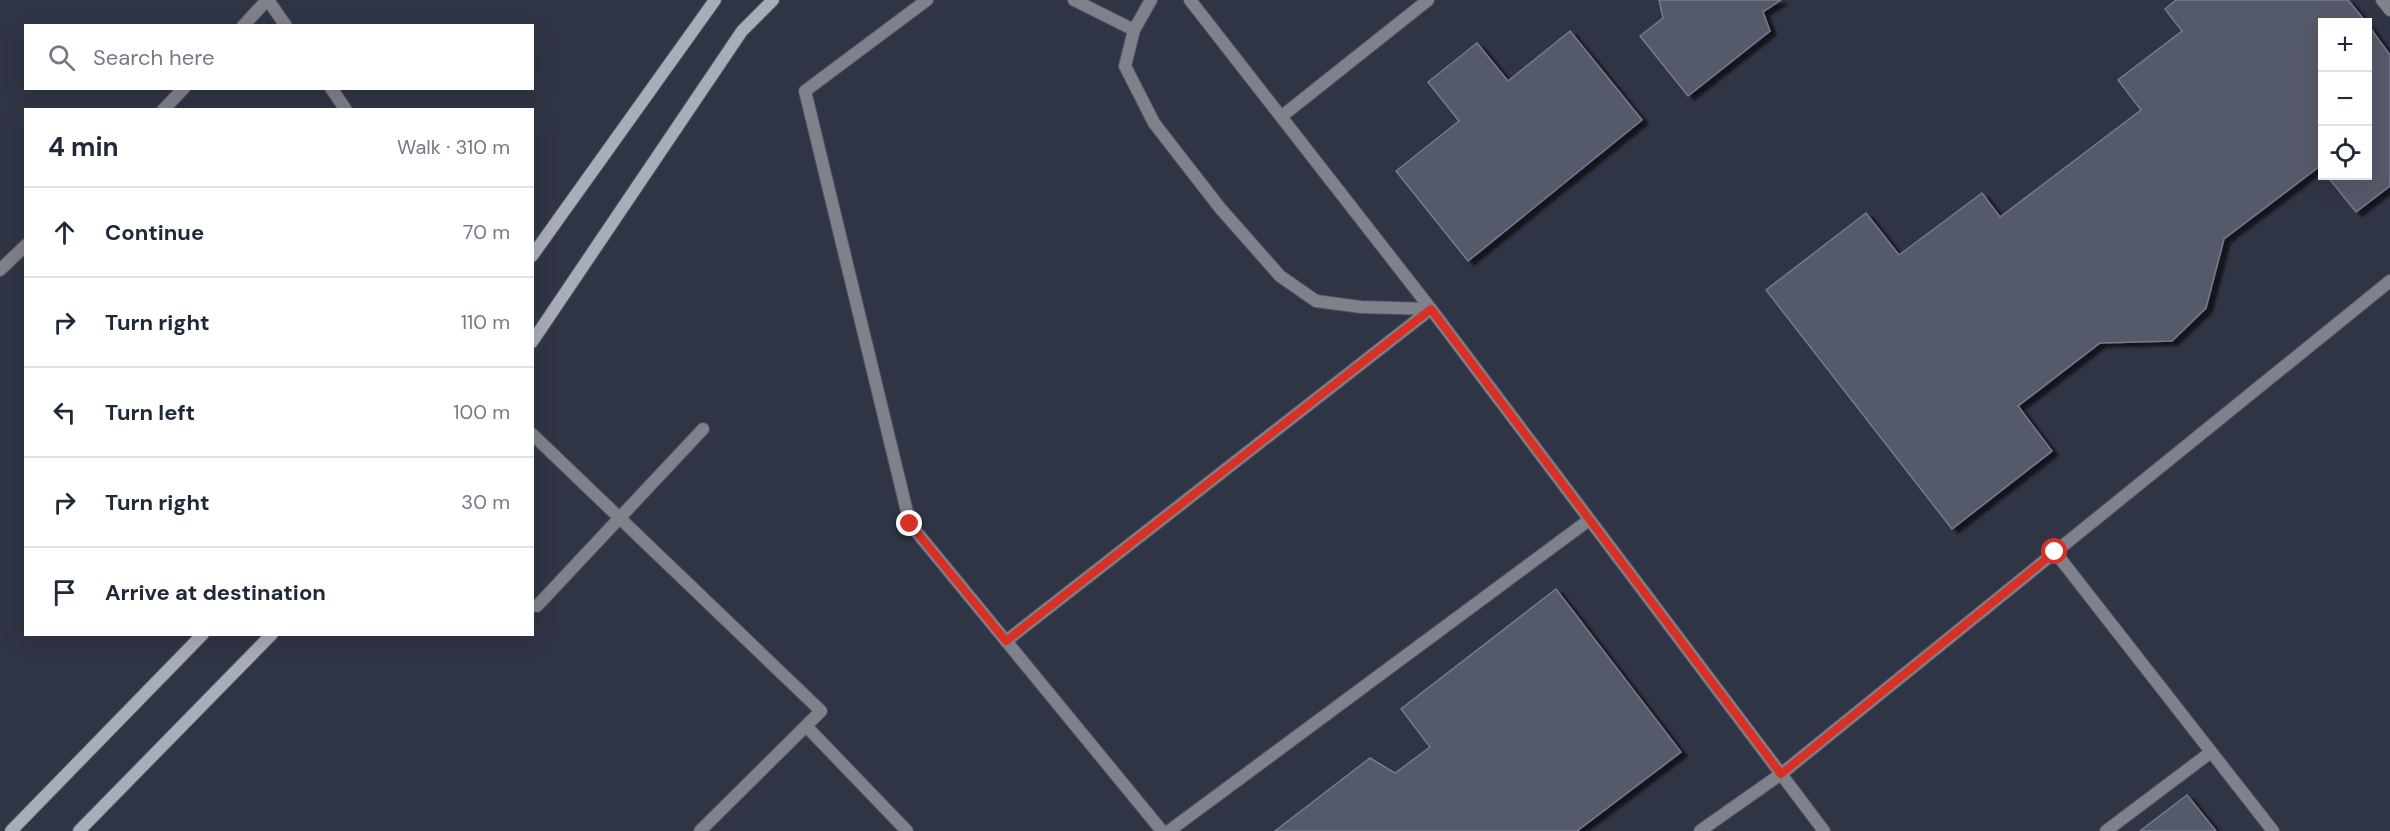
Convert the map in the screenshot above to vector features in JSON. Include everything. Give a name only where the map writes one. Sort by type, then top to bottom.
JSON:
[{"type":"main road","points":[[534,253],[715,0]]},
{"type":"main road","points":[[534,339],[742,31],[773,0]]},
{"type":"main road","points":[[10,831],[201,636]]},
{"type":"main road","points":[[79,831],[270,636]]},
{"type":"street","points":[[245,24],[267,0],[285,24]]},
{"type":"street","points":[[927,0],[805,91],[910,524],[1162,831]]},
{"type":"street","points":[[1074,0],[1134,30]]},
{"type":"street","points":[[1151,0],[1134,30],[1125,66],[1154,123],[1220,208],[1280,276],[1316,301],[1361,307],[1431,309]]},
{"type":"street","points":[[1190,0],[1431,309],[1824,831]]},
{"type":"street","points":[[1282,116],[1428,0]]},
{"type":"street","points":[[2382,0],[2390,10]]},
{"type":"street","points":[[165,108],[182,90]]},
{"type":"street","points":[[332,90],[345,108]]},
{"type":"street","points":[[0,270],[24,247]]},
{"type":"street","points":[[1701,831],[1781,774],[2390,281]]},
{"type":"street","points":[[1006,641],[1431,309]]},
{"type":"street","points":[[537,606],[703,429]]},
{"type":"street","points":[[534,436],[821,711],[700,831]]},
{"type":"street","points":[[1169,831],[1589,520]]},
{"type":"street","points":[[2055,552],[2273,831]]},
{"type":"street","points":[[806,726],[907,831]]},
{"type":"street","points":[[2106,831],[2211,753]]},
{"type":"building","points":[[1659,0],[1781,0],[1763,12],[1770,31],[1688,96],[1640,36],[1663,18]]},
{"type":"building","points":[[2176,0],[2348,0],[2363,18],[2318,18],[2318,168],[2224,239],[2206,308],[2172,341],[2100,343],[2018,406],[2052,451],[1952,529],[1766,290],[1866,213],[1899,255],[1982,193],[2000,217],[2141,110],[2118,80],[2182,31],[2165,9]]},
{"type":"building","points":[[2372,30],[2390,55],[2390,186],[2356,212],[2330,180],[2372,180]]},
{"type":"building","points":[[1570,31],[1642,120],[1468,261],[1396,171],[1459,121],[1428,82],[1477,43],[1508,81]]},
{"type":"building","points":[[1556,589],[1681,752],[1577,831],[1275,831],[1370,758],[1395,773],[1430,747],[1401,709]]},
{"type":"building","points":[[2187,795],[2216,831],[2140,831]]},
{"type":"route","points":[[910,524],[1006,641],[1431,309],[1781,774],[2055,552]]}]
